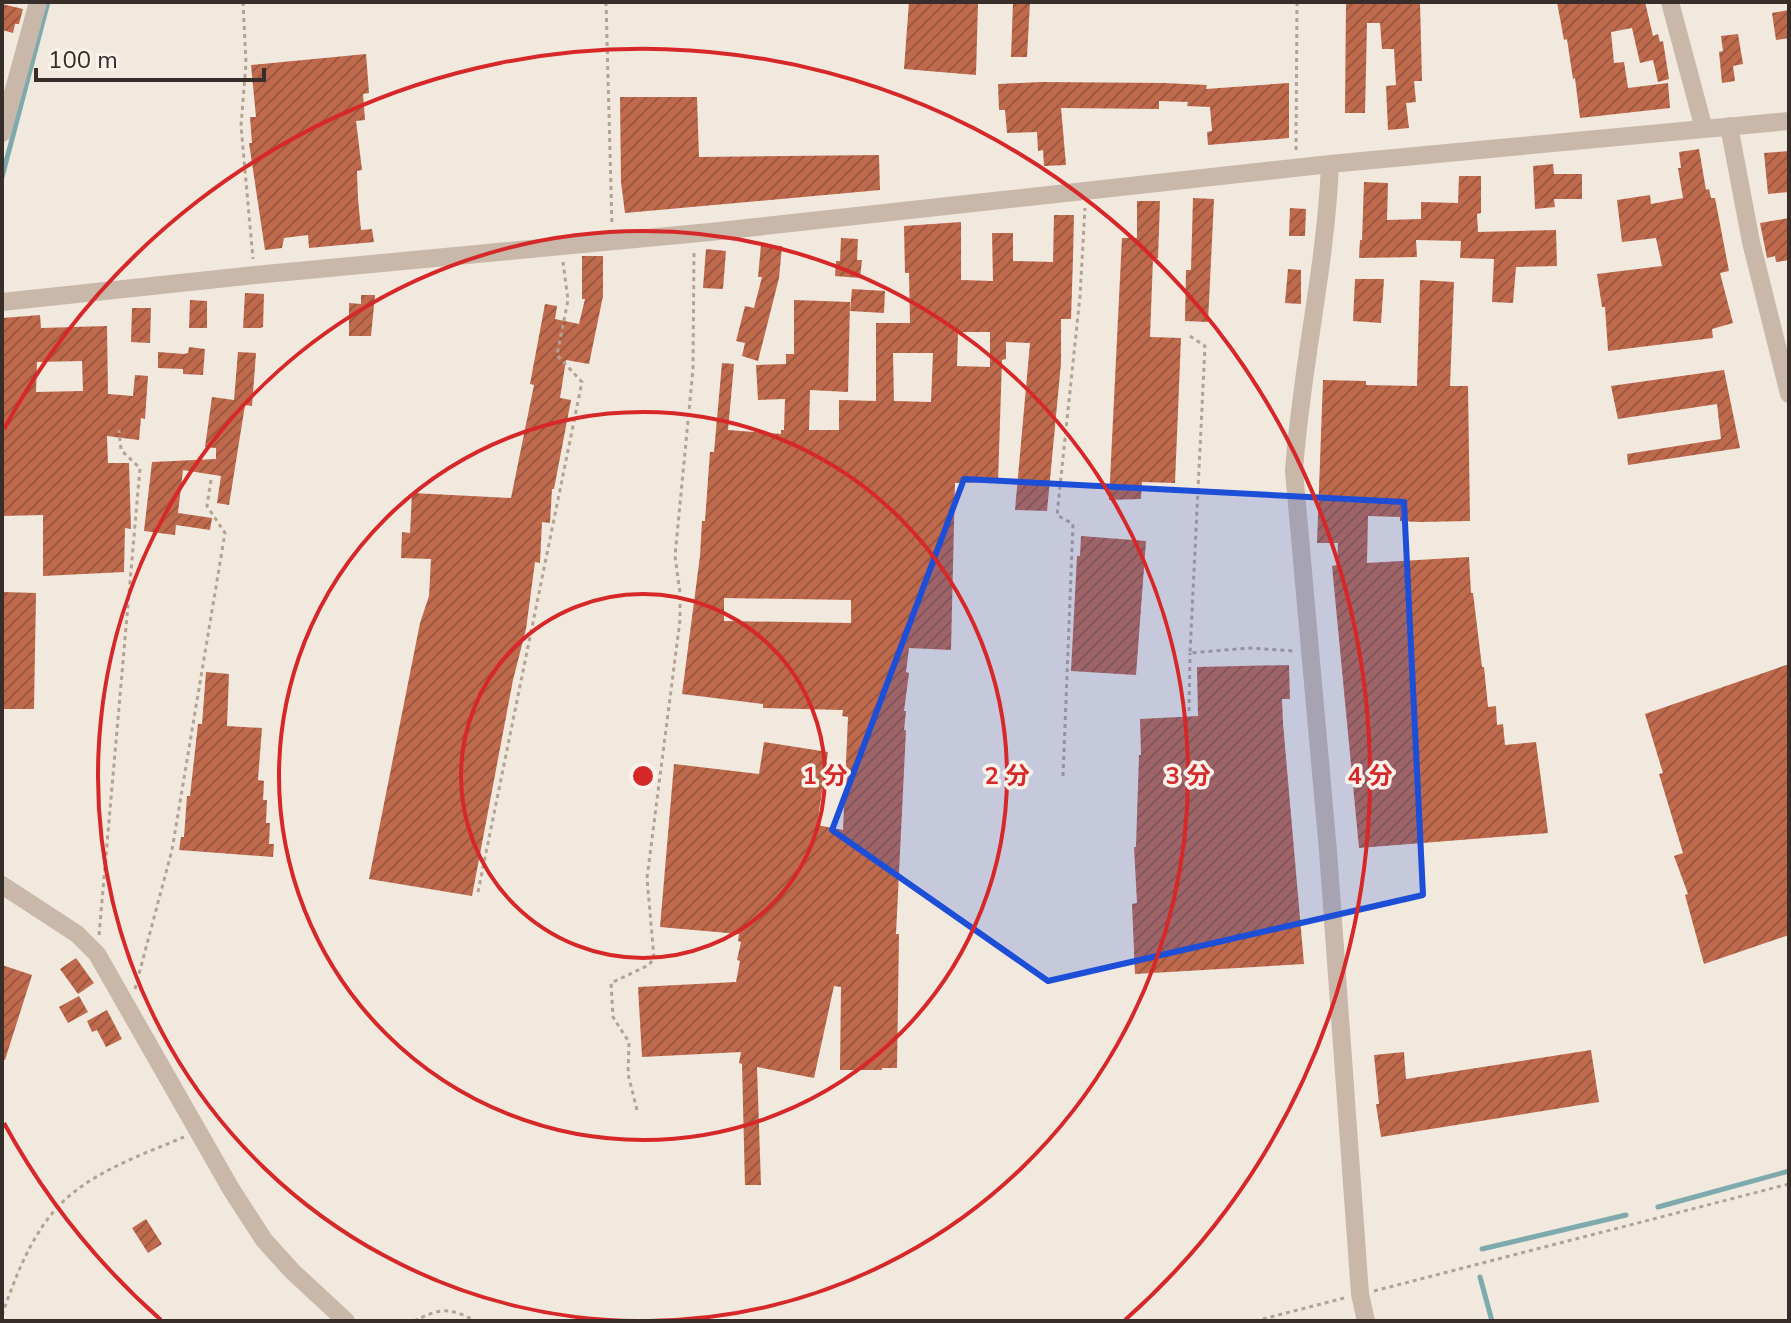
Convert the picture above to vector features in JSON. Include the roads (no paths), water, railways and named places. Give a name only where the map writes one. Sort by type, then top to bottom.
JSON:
[{"type":"street","points":[[2,133],[38,2]]},
{"type":"street","points":[[1670,2],[1704,129]]},
{"type":"street","points":[[2,302],[694,234],[1296,167],[1789,121]]},
{"type":"street","points":[[1729,126],[1751,242],[1789,394]]},
{"type":"street","points":[[1330,164],[1328,210],[1298,416],[1294,471],[1329,867],[1360,1294],[1366,1321]]},
{"type":"street","points":[[2,885],[77,934],[97,954],[264,1240],[346,1321]]},
{"type":"waterway","points":[[2,177],[48,2]]},
{"type":"waterway","points":[[1658,1207],[1789,1171]]},
{"type":"waterway","points":[[1482,1249],[1626,1215]]},
{"type":"waterway","points":[[1480,1277],[1492,1321]]}]
